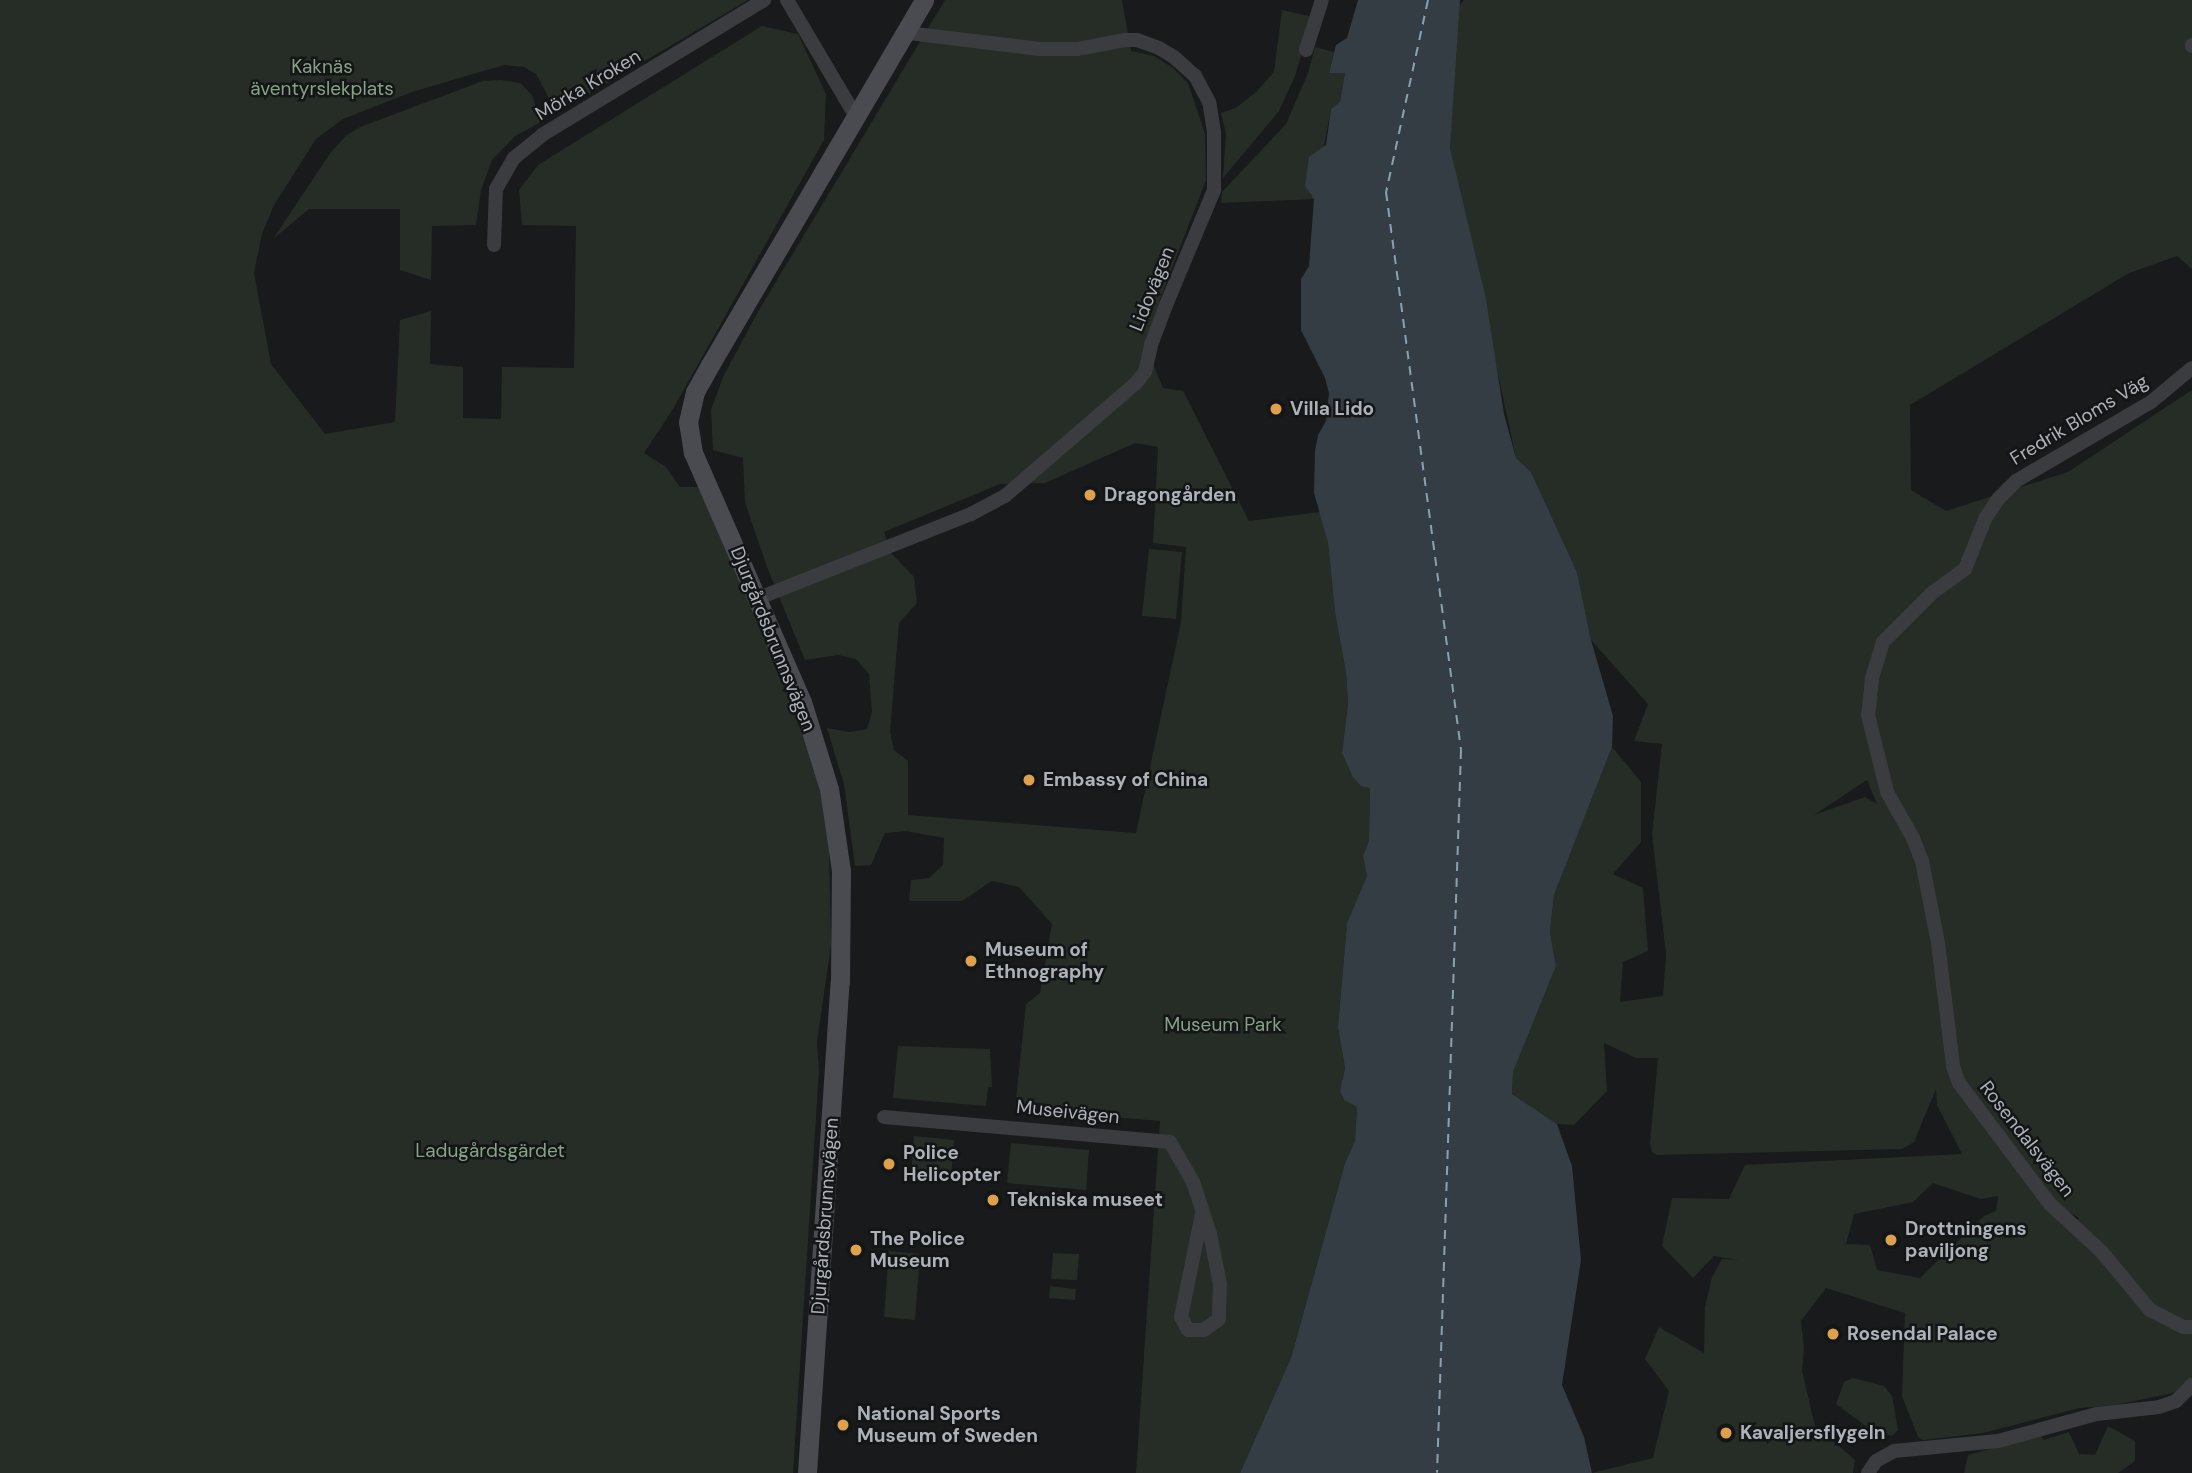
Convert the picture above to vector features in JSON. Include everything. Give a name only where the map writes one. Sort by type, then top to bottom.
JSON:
[{"type":"street","name":"Mörka Kroken","points":[[494,246],[496,190],[514,158],[542,135],[764,0]]},
{"type":"street","points":[[787,0],[855,116]]},
{"type":"street","name":"Djurgårdsbrunnsvägen","points":[[807,1473],[839,995],[841,871],[829,789],[816,741],[786,659],[693,453],[689,438],[690,407],[716,355],[924,0]]},
{"type":"street","points":[[1306,50],[1322,0]]},
{"type":"street","name":"Lidovägen","points":[[759,598],[971,514],[1005,496],[1136,383],[1145,372],[1151,345],[1166,304],[1214,190],[1214,132],[1209,102],[1195,76],[1174,57],[1159,48],[1137,40],[1125,40],[1077,49],[1040,49],[907,33]]},
{"type":"street","name":"Fredrik Bloms Väg","points":[[1890,797],[1868,715],[1872,679],[1883,642],[1932,593],[1965,569],[1985,519],[1998,499],[2016,481],[2151,402],[2192,368]]},
{"type":"street","name":"Rosendalsvägen","points":[[1890,797],[1913,838],[1922,861],[1938,943],[1953,1066],[1959,1083],[2050,1203],[2101,1251],[2143,1303],[2156,1314],[2184,1327],[2192,1327]]},
{"type":"street","name":"Museivägen","points":[[884,1117],[1170,1142],[1193,1182],[1210,1234],[1220,1284],[1219,1319],[1204,1330],[1188,1330],[1181,1317],[1202,1214]]},
{"type":"street","points":[[1868,1473],[1876,1461],[1894,1451],[1998,1441],[2097,1413],[2159,1407],[2176,1401],[2192,1385]]},
{"type":"green space","points":[[0,0],[748,0],[557,113],[536,74],[524,67],[504,65],[412,92],[343,119],[316,139],[274,205],[262,234],[254,273],[271,364],[325,434],[395,422],[400,320],[431,311],[430,364],[463,367],[463,418],[501,419],[502,367],[574,368],[576,226],[522,225],[519,190],[538,165],[762,26],[798,34],[826,94],[824,140],[673,409],[644,453],[666,467],[680,487],[700,487],[802,720],[822,799],[829,848],[831,945],[817,1042],[819,1070],[793,1473],[0,1473]]},
{"type":"green space","name":"Museum Park","points":[[945,0],[1122,0],[1131,51],[1154,56],[1173,68],[1188,83],[1205,134],[1206,180],[1159,302],[1148,352],[1163,388],[1183,391],[1249,521],[1320,512],[1328,543],[1335,612],[1346,673],[1348,704],[1342,753],[1370,788],[1369,840],[1363,856],[1367,876],[1347,923],[1338,1027],[1345,1068],[1340,1091],[1344,1100],[1357,1107],[1355,1141],[1345,1163],[1291,1358],[1240,1473],[1136,1473],[1160,1121],[1015,1109],[1026,1004],[1040,993],[1052,924],[1019,887],[992,881],[962,901],[909,901],[911,880],[929,878],[943,865],[944,838],[906,831],[885,833],[871,865],[855,866],[844,784],[827,728],[849,732],[867,729],[872,712],[869,674],[856,659],[838,655],[805,660],[767,567],[745,502],[743,458],[713,450],[711,410],[723,377],[759,310]],"holes":[[[1135,443],[1158,447],[1153,543],[1186,547],[1181,622],[1136,833],[908,815],[908,761],[894,750],[890,732],[899,623],[917,603],[914,577],[891,553],[884,532],[1000,484],[1045,483]]]},
{"type":"green space","points":[[1464,0],[2192,0],[2192,269],[2177,256],[2129,273],[1910,405],[1911,490],[1946,511],[2068,472],[2192,390],[2192,1378],[2173,1393],[2115,1405],[2080,1408],[1983,1433],[1923,1440],[1918,1437],[1902,1396],[1905,1313],[1826,1288],[1801,1321],[1804,1348],[1802,1371],[1815,1426],[1855,1460],[1853,1473],[1592,1473],[1653,1458],[1669,1391],[1645,1359],[1659,1327],[1704,1353],[1705,1307],[1712,1277],[1722,1259],[1739,1260],[1714,1256],[1693,1278],[1662,1246],[1672,1198],[1729,1199],[1745,1165],[1962,1154],[1937,1105],[1936,1089],[1914,1142],[1902,1149],[1657,1155],[1652,1152],[1650,1143],[1658,1058],[1636,1058],[1604,1043],[1607,1091],[1574,1125],[1557,1124],[1512,1094],[1513,1072],[1556,966],[1550,932],[1554,895],[1612,747],[1641,782],[1641,842],[1613,874],[1643,888],[1648,951],[1623,962],[1620,1002],[1663,996],[1666,954],[1652,834],[1662,744],[1634,741],[1648,704],[1591,640],[1577,572],[1531,472],[1516,458],[1450,148],[1458,7]],"holes":[[[1867,780],[1877,804],[1865,797],[1814,815]],[[1933,1183],[1981,1199],[1998,1196],[1996,1211],[1984,1216],[1920,1278],[1877,1270],[1870,1245],[1846,1244],[1854,1214],[1913,1202]],[[2045,1199],[2079,1218],[2067,1226]]]},
{"type":"green space","points":[[1282,10],[1313,17],[1295,76],[1279,111],[1223,178],[1226,134],[1221,113],[1236,108],[1256,92],[1274,72]]},
{"type":"green space","points":[[1315,47],[1334,52],[1329,72],[1345,73],[1340,103],[1331,109],[1314,199],[1221,203],[1222,192],[1286,124],[1308,73]]},
{"type":"green space","points":[[483,81],[520,83],[532,95],[541,122],[515,136],[492,160],[481,190],[476,225],[432,226],[431,280],[400,270],[400,209],[309,209],[273,239],[331,152],[347,135],[360,127]]},
{"type":"green space","points":[[1149,549],[1182,552],[1176,619],[1142,616]]},
{"type":"green space","points":[[898,1046],[990,1049],[992,1087],[988,1087],[986,1106],[893,1098]]},
{"type":"green space","points":[[914,1136],[954,1140],[951,1177],[911,1174]]},
{"type":"green space","points":[[1011,1143],[1089,1150],[1086,1190],[1007,1183]]},
{"type":"green space","points":[[889,1251],[920,1254],[915,1320],[884,1317]]},
{"type":"green space","points":[[1053,1253],[1079,1254],[1077,1280],[1051,1279]]},
{"type":"green space","points":[[1050,1286],[1076,1289],[1075,1300],[1049,1298]]},
{"type":"green space","points":[[1853,1378],[1884,1386],[1892,1396],[1898,1430],[1892,1436],[1871,1430],[1836,1404],[1844,1382]]},
{"type":"green space","points":[[2108,1426],[2135,1441],[2135,1461],[2118,1473],[1964,1473],[1968,1455],[2040,1435],[2044,1440],[2069,1432],[2079,1454],[2095,1455]]},
{"type":"shaded area","points":[[1358,0],[1460,0],[1450,148],[1486,299],[1504,414],[1516,458],[1531,472],[1577,572],[1591,640],[1613,716],[1612,747],[1554,895],[1550,932],[1556,966],[1513,1072],[1512,1094],[1557,1124],[1572,1166],[1581,1260],[1562,1385],[1584,1437],[1592,1473],[1240,1473],[1291,1358],[1345,1163],[1355,1141],[1357,1107],[1344,1100],[1340,1091],[1345,1068],[1338,1027],[1347,923],[1367,876],[1363,856],[1369,840],[1370,788],[1361,786],[1353,777],[1342,753],[1348,704],[1346,673],[1335,612],[1328,543],[1314,493],[1315,451],[1318,435],[1326,421],[1329,393],[1325,378],[1301,330],[1301,279],[1309,266],[1314,199],[1305,186],[1309,157],[1326,145],[1331,109],[1340,102],[1345,73],[1329,73],[1336,45],[1347,38]]},
{"type":"ferry route","points":[[1428,0],[1386,192],[1461,750],[1437,1473]]},
{"type":"place","name":"Villa Lido","points":[[1276,409]]},
{"type":"place","name":"Dragongården","points":[[1090,495]]},
{"type":"place","name":"Embassy of China","points":[[1029,780]]},
{"type":"place","name":"Museum of Ethnography","points":[[971,961]]},
{"type":"place","name":"Police Helicopter","points":[[889,1164]]},
{"type":"place","name":"Tekniska museet","points":[[993,1200]]},
{"type":"place","name":"Drottningens paviljong","points":[[1891,1240]]},
{"type":"place","name":"The Police Museum","points":[[856,1250]]},
{"type":"place","name":"Rosendal Palace","points":[[1833,1334]]},
{"type":"place","name":"National Sports Museum of Sweden","points":[[843,1425]]},
{"type":"place","name":"Kavaljersflygeln","points":[[1726,1433]]},
{"type":"park label","name":"Kaknäs äventyrslekplats","points":[[322,78]]},
{"type":"park label","name":"Ladugårdsgärdet","points":[[490,1151]]}]
